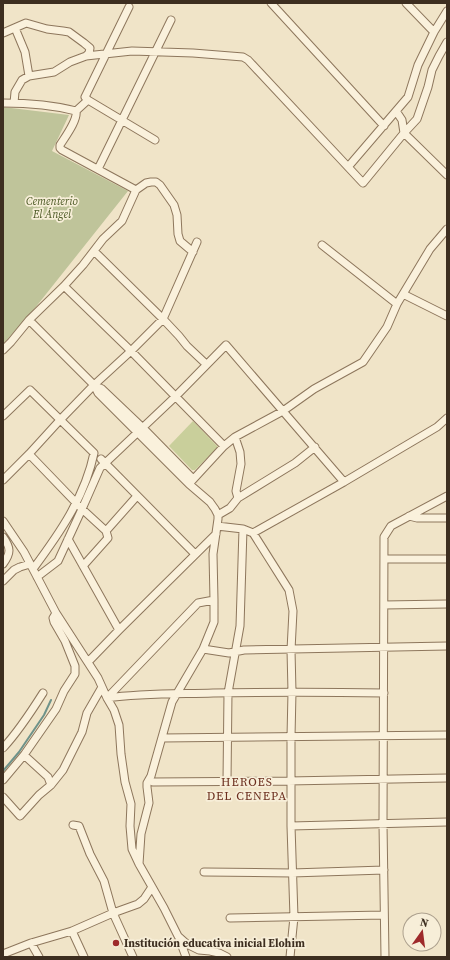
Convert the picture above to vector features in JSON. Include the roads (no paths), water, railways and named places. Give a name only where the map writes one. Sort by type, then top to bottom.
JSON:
[{"type":"street","points":[[270,3],[384,126]]},
{"type":"street","points":[[406,3],[434,32]]},
{"type":"street","points":[[129,7],[85,97],[156,140]]},
{"type":"street","points":[[348,167],[408,97],[418,65],[434,32],[447,11]]},
{"type":"street","points":[[98,169],[171,20]]},
{"type":"street","points":[[3,33],[26,23],[47,29],[69,32],[90,48],[89,53],[86,56]]},
{"type":"street","points":[[15,28],[25,52],[29,76]]},
{"type":"street","points":[[14,103],[15,92],[22,80],[29,76],[54,72],[70,62],[86,56],[132,51],[194,53],[243,57],[248,60],[363,183],[417,119],[432,70],[447,42]]},
{"type":"street","points":[[76,111],[88,100]]},
{"type":"street","points":[[3,103],[57,107],[76,111]]},
{"type":"street","points":[[76,111],[77,115],[74,122],[60,145],[60,148],[136,190]]},
{"type":"street","points":[[396,111],[402,120],[404,133],[447,175]]},
{"type":"street","points":[[3,350],[12,342],[29,320],[64,286],[103,239],[122,221],[136,190],[146,183],[156,182],[160,185],[174,206],[177,215],[180,241],[193,252]]},
{"type":"street","points":[[191,481],[224,446],[235,437],[283,411],[314,389],[363,362],[387,327],[397,304],[430,249],[447,229]]},
{"type":"street","points":[[3,480],[94,385],[163,320],[197,242]]},
{"type":"street","points":[[322,245],[397,304]]},
{"type":"street","points":[[94,251],[206,364]]},
{"type":"street","points":[[64,286],[131,351],[224,446]]},
{"type":"street","points":[[403,294],[447,316]]},
{"type":"street","points":[[29,320],[94,385],[102,389],[191,481],[210,502],[218,515],[213,554],[214,622],[203,649],[172,702],[151,776],[147,783],[149,803],[140,834],[139,864]]},
{"type":"street","points":[[34,571],[56,537],[79,506],[86,500],[104,461],[175,397],[226,345],[344,482]]},
{"type":"street","points":[[94,385],[98,393],[140,430]]},
{"type":"street","points":[[3,416],[30,390],[94,454],[68,539],[58,561],[34,571],[20,567],[14,570],[3,581]]},
{"type":"street","points":[[253,533],[344,482],[437,427],[447,418]]},
{"type":"street","points":[[235,437],[240,452],[241,464],[236,490],[238,498]]},
{"type":"street","points":[[218,515],[230,508],[238,498],[295,462],[314,447]]},
{"type":"street","points":[[29,454],[79,506],[106,531],[108,538],[83,566]]},
{"type":"street","points":[[104,461],[195,554]]},
{"type":"street","points":[[106,531],[137,496]]},
{"type":"street","points":[[385,957],[383,824],[384,537],[391,526],[447,496]]},
{"type":"street","points":[[409,516],[417,518],[447,518]]},
{"type":"street","points":[[3,521],[17,541],[56,613],[98,678],[114,710],[119,725],[125,782],[131,804],[130,826],[132,849],[178,936],[186,957]]},
{"type":"street","points":[[217,526],[243,529],[253,533],[289,590],[294,611],[291,650],[291,826],[294,917],[290,957]]},
{"type":"street","points":[[227,781],[228,693],[240,626],[243,529]]},
{"type":"street","points":[[88,662],[216,534]]},
{"type":"street","points":[[3,537],[8,543],[10,551],[3,564]]},
{"type":"street","points":[[68,539],[119,630]]},
{"type":"street","points":[[384,559],[447,559]]},
{"type":"street","points":[[107,698],[198,604],[214,600]]},
{"type":"street","points":[[384,605],[447,604]]},
{"type":"street","points":[[3,780],[24,755],[56,710],[64,691],[75,674],[75,666],[66,641],[54,622],[53,618],[56,613]]},
{"type":"street","points":[[203,649],[229,653],[244,650],[447,646]]},
{"type":"street","points":[[3,798],[20,816],[39,795],[51,785],[63,770],[82,732],[87,713],[102,687]]},
{"type":"street","points":[[3,748],[30,714],[43,693]]},
{"type":"street","points":[[107,698],[118,696],[228,693],[384,693]]},
{"type":"street","points":[[162,738],[447,735]]},
{"type":"street","points":[[24,755],[48,777],[51,785]]},
{"type":"street","points":[[153,782],[447,778]]},
{"type":"street","points":[[291,826],[447,822]]},
{"type":"street","points":[[73,825],[79,826],[90,854],[104,882],[113,913],[133,957]]},
{"type":"street","points":[[204,872],[292,873],[384,870]]},
{"type":"street","points":[[3,954],[32,943],[72,931],[138,904],[144,899],[152,887]]},
{"type":"street","points":[[230,918],[384,916]]},
{"type":"street","points":[[72,931],[84,957]]},
{"type":"street","points":[[178,936],[186,944],[199,950],[219,953],[227,957]]},
{"type":"street","points":[[32,943],[39,957]]},
{"type":"waterway","points":[[3,771],[19,752],[44,715],[51,700]]},
{"type":"place","name":"Institución educativa inicial Elohim","points":[[116,943]]},
{"type":"district","name":"HEROES DEL CENEPA","points":[[247,789]]},
{"type":"park label","name":"Cementerio El Ángel","points":[[52,207]]}]
